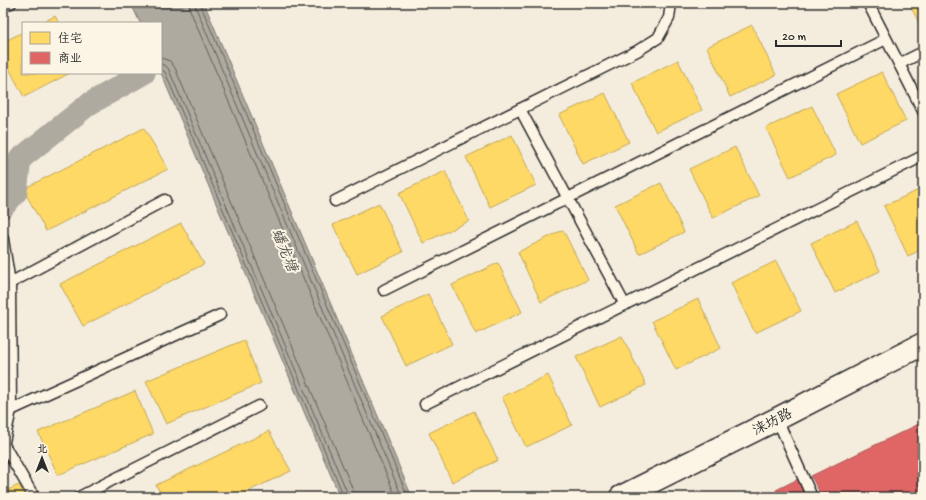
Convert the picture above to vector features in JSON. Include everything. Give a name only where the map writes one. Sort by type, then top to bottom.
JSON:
[{"type":"street","name":"涞坊路","points":[[621,497],[923,344]]},
{"type":"lane","points":[[3,6],[11,3]]},
{"type":"lane","points":[[335,201],[637,51],[658,38],[669,18],[671,3]]},
{"type":"lane","points":[[868,3],[923,111]]},
{"type":"lane","points":[[384,290],[886,39]]},
{"type":"lane","points":[[899,64],[923,52]]},
{"type":"lane","points":[[520,109],[625,304]]},
{"type":"lane","points":[[425,404],[923,156]]},
{"type":"lane","points":[[10,283],[165,200]]},
{"type":"lane","points":[[4,242],[10,283],[11,410],[3,446],[34,497]]},
{"type":"lane","points":[[11,410],[220,315]]},
{"type":"lane","points":[[79,497],[259,406]]},
{"type":"lane","points":[[777,419],[812,497]]},
{"type":"water","name":"蟠龙塘","points":[[131,3],[204,3],[412,497],[340,497],[161,74],[162,22],[140,22]]},
{"type":"building: 住宅","points":[[909,3],[923,3],[923,21],[919,23]]},
{"type":"building: 住宅","points":[[55,16],[58,22],[43,22]]},
{"type":"building: 住宅","points":[[752,25],[776,75],[730,97],[707,47]]},
{"type":"building: 住宅","points":[[22,32],[22,74],[68,74],[24,97],[3,57],[3,42]]},
{"type":"building: 住宅","points":[[678,60],[702,110],[656,132],[632,83]]},
{"type":"building: 住宅","points":[[882,72],[906,121],[860,143],[836,94]]},
{"type":"building: 住宅","points":[[605,93],[629,142],[583,164],[559,115]]},
{"type":"building: 住宅","points":[[812,106],[836,155],[790,177],[766,128]]},
{"type":"building: 住宅","points":[[144,128],[168,169],[46,231],[23,189]]},
{"type":"building: 住宅","points":[[512,135],[536,185],[490,207],[466,157]]},
{"type":"building: 住宅","points":[[735,147],[759,196],[713,218],[689,169]]},
{"type":"building: 住宅","points":[[445,171],[469,221],[423,243],[399,193]]},
{"type":"building: 住宅","points":[[661,183],[684,232],[639,254],[615,205]]},
{"type":"building: 住宅","points":[[923,188],[923,249],[908,256],[884,206]]},
{"type":"building: 住宅","points":[[379,203],[403,252],[357,274],[333,225]]},
{"type":"building: 住宅","points":[[857,221],[880,271],[835,293],[811,243]]},
{"type":"building: 住宅","points":[[181,223],[204,264],[83,326],[60,284]]},
{"type":"building: 住宅","points":[[563,230],[588,280],[541,302],[518,252]]},
{"type":"building: 住宅","points":[[776,261],[801,311],[755,333],[731,283]]},
{"type":"building: 住宅","points":[[498,263],[522,312],[476,334],[452,285]]},
{"type":"building: 住宅","points":[[428,294],[452,344],[406,366],[382,316]]},
{"type":"building: 住宅","points":[[698,299],[721,348],[676,370],[652,321]]},
{"type":"building: 住宅","points":[[622,336],[646,385],[600,407],[576,357]]},
{"type":"building: 住宅","points":[[244,340],[261,383],[166,424],[146,381]]},
{"type":"building: 住宅","points":[[548,375],[572,425],[526,447],[502,397]]},
{"type":"building: 住宅","points":[[135,391],[153,434],[58,475],[38,432]]},
{"type":"building: 住宅","points":[[474,411],[498,460],[452,482],[429,433]]},
{"type":"building: 住宅","points":[[269,431],[291,471],[236,497],[163,497],[156,485]]},
{"type":"building: 住宅","points":[[19,485],[26,497],[3,497],[3,492]]},
{"type":"building: 商业","points":[[923,422],[923,492],[913,497],[822,497],[811,476]]},
{"type":"building: 商业","points":[[800,478],[809,497],[779,497],[776,490]]},
{"type":"waterway","points":[[3,207],[16,192],[20,159],[89,104],[142,74]]}]
